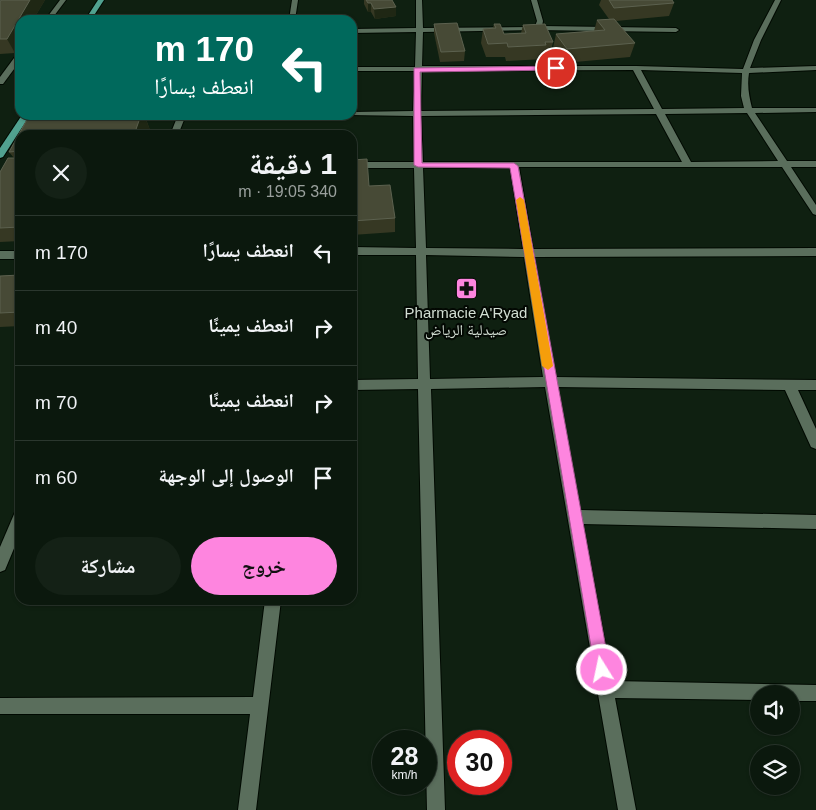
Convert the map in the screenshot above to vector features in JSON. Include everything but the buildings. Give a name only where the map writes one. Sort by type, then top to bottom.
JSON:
[{"type":"main road","points":[[91,15],[101,0]]},
{"type":"main road","points":[[0,155],[15,132]]},
{"type":"street","points":[[52,15],[63,0]]},
{"type":"street","points":[[293,15],[295,0]]},
{"type":"street","points":[[419,0],[420,31],[417,70],[418,165],[436,810]]},
{"type":"street","points":[[534,0],[540,21],[536,28]]},
{"type":"street","points":[[778,0],[744,71],[744,97],[748,110],[786,164],[816,212]]},
{"type":"street","points":[[357,31],[536,28],[676,30]]},
{"type":"street","points":[[0,82],[15,62]]},
{"type":"street","points":[[636,68],[688,165]]},
{"type":"street","points":[[357,69],[636,68],[744,71],[816,68]]},
{"type":"street","points":[[357,114],[816,110]]},
{"type":"street","points":[[357,165],[816,164]]},
{"type":"street","points":[[514,166],[550,382],[576,518],[627,810]]},
{"type":"street","points":[[357,251],[529,253],[816,252]]},
{"type":"street","points":[[0,255],[15,255]]},
{"type":"street","points":[[357,386],[550,382],[816,385]]},
{"type":"street","points":[[788,384],[816,443]]},
{"type":"street","points":[[576,518],[816,522]]},
{"type":"street","points":[[0,564],[15,529]]},
{"type":"street","points":[[248,810],[272,605]]},
{"type":"street","points":[[606,689],[816,693]]},
{"type":"street","points":[[0,706],[260,705]]},
{"type":"slow traffic","points":[[520,200],[548,366]]},
{"type":"place","name":"Pharmacie A'Ryad صيدلية الرياض","points":[[466,289]]},
{"type":"route","points":[[556,68],[417,70],[418,165],[514,166],[550,382],[602,670]]}]
